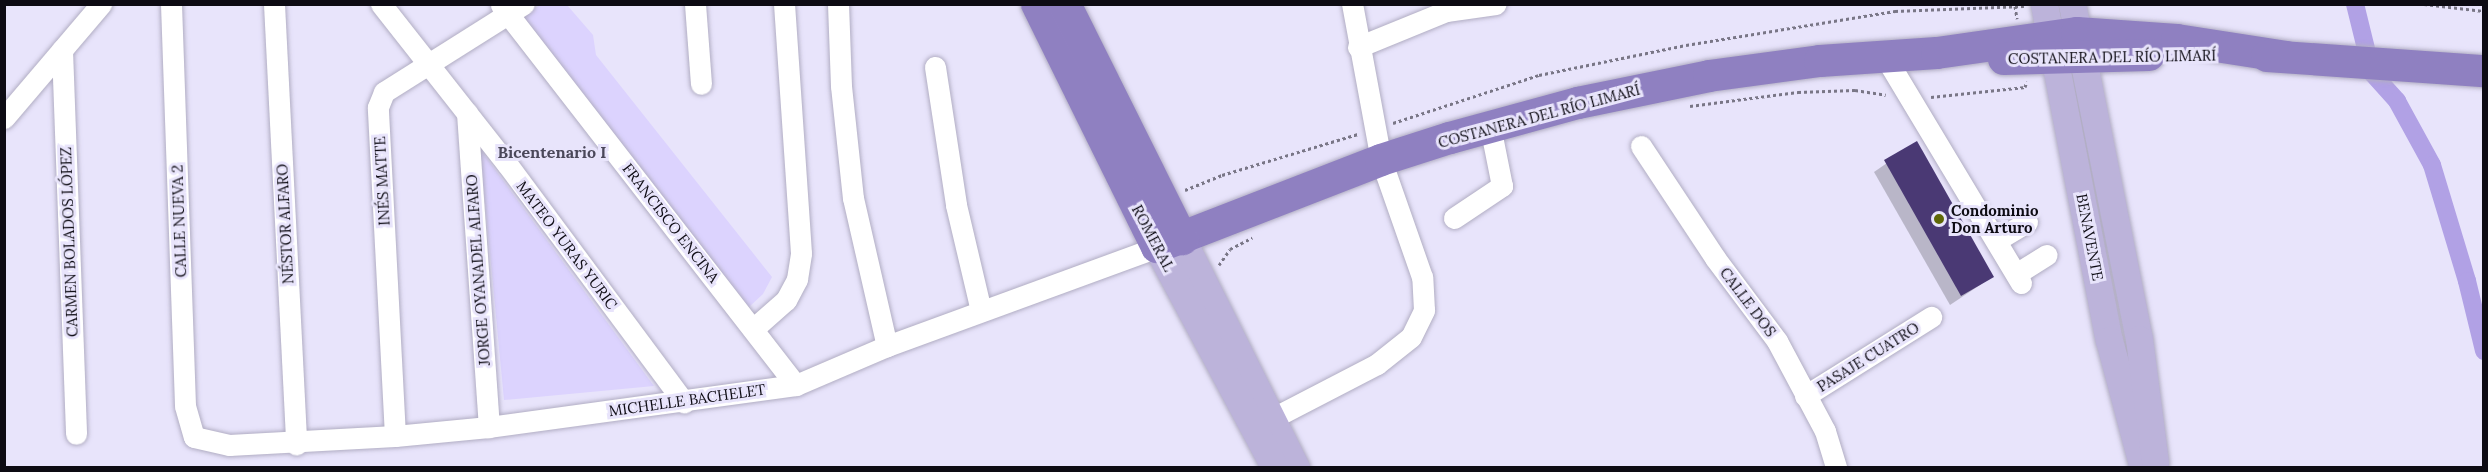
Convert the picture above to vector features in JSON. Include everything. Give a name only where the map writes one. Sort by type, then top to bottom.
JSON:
[{"type":"highway","name":"ROMERAL","points":[[1037,4],[1170,243]]},
{"type":"highway","name":"ROMERAL","points":[[1065,4],[1162,199],[1170,243]]},
{"type":"highway","name":"COSTANERA DEL RÍO LIMARÍ","points":[[1170,243],[1381,160],[1490,126],[1587,101],[1709,76],[1884,56],[1937,53],[2067,37],[2177,40],[2287,57],[2351,59],[2484,71]]},
{"type":"highway","name":"COSTANERA DEL RÍO LIMARÍ","points":[[1937,53],[2023,59],[2067,37]]},
{"type":"main road","name":"BENAVENTE","points":[[2044,5],[2067,37],[2139,339],[2156,468]]},
{"type":"main road","name":"BENAVENTE","points":[[2067,37],[2109,340],[2143,468]]},
{"type":"main road","name":"ROMERAL","points":[[1170,243],[1271,419],[1296,468]]},
{"type":"main road","name":"ROMERAL","points":[[1170,243],[1275,468]]},
{"type":"street","points":[[4,118],[101,4]]},
{"type":"street","name":"CALLE NUEVA 2","points":[[171,4],[185,406],[194,437]]},
{"type":"street","name":"NÉSTOR ALFARO","points":[[274,4],[296,444]]},
{"type":"street","name":"MATEO YURAS YURIC","points":[[381,4],[467,113],[684,402]]},
{"type":"street","points":[[695,4],[701,84]]},
{"type":"street","points":[[753,329],[786,300],[797,279],[801,253],[784,4]]},
{"type":"street","points":[[838,4],[841,86],[852,187],[887,346]]},
{"type":"street","points":[[1271,419],[1377,364],[1411,337],[1421,319],[1425,300],[1422,277],[1381,160],[1358,47],[1352,4]]},
{"type":"street","points":[[1358,47],[1446,8],[1496,4]]},
{"type":"street","name":"INÉS MATTE","points":[[395,436],[378,107],[384,92],[511,8]]},
{"type":"street","name":"FRANCISCO ENCINA","points":[[511,8],[796,385]]},
{"type":"street","name":"CARMEN BOLADOS LÓPEZ","points":[[62,50],[76,434]]},
{"type":"street","points":[[1884,56],[2019,278],[2047,255]]},
{"type":"street","points":[[935,67],[956,205],[981,310]]},
{"type":"street","name":"JORGE OYANADEL ALFARO","points":[[467,113],[489,427]]},
{"type":"street","points":[[1454,218],[1502,186],[1490,126]]},
{"type":"street","name":"CALLE DOS","points":[[1641,146],[1715,258],[1777,341],[1825,431],[1836,468]]},
{"type":"street","points":[[1997,240],[2027,222]]},
{"type":"street","name":"MICHELLE BACHELET","points":[[194,437],[229,445],[296,444],[395,436],[489,427],[796,385],[887,346],[981,310],[1170,243]]},
{"type":"street","name":"PASAJE CUATRO","points":[[1805,396],[1931,317]]},
{"type":"path","points":[[2424,4],[2484,11]]},
{"type":"path","points":[[1162,199],[1222,175],[1376,129],[1539,75],[1686,45],[1895,11],[2044,5]]},
{"type":"path","points":[[1678,108],[1798,92],[1855,90],[1911,99],[2027,86],[2023,59]]},
{"type":"path","points":[[1217,275],[1222,258],[1230,249],[1262,233]]},
{"type":"shaded area","points":[[540,5],[567,5],[593,35],[596,55],[772,277],[763,294],[749,307],[519,18]]},
{"type":"shaded area","points":[[480,149],[654,386],[504,400]]},
{"type":"building","name":"Condominio Don Arturo","points":[[1917,141],[1994,277],[1961,296],[1884,160]]},
{"type":"waterway","points":[[2355,4],[2372,73],[2397,101],[2432,165],[2467,281],[2484,351]]},
{"type":"place","name":"Condominio Don Arturo","points":[[1939,219]]},
{"type":"district","name":"Bicentenario I","points":[[552,152]]}]
